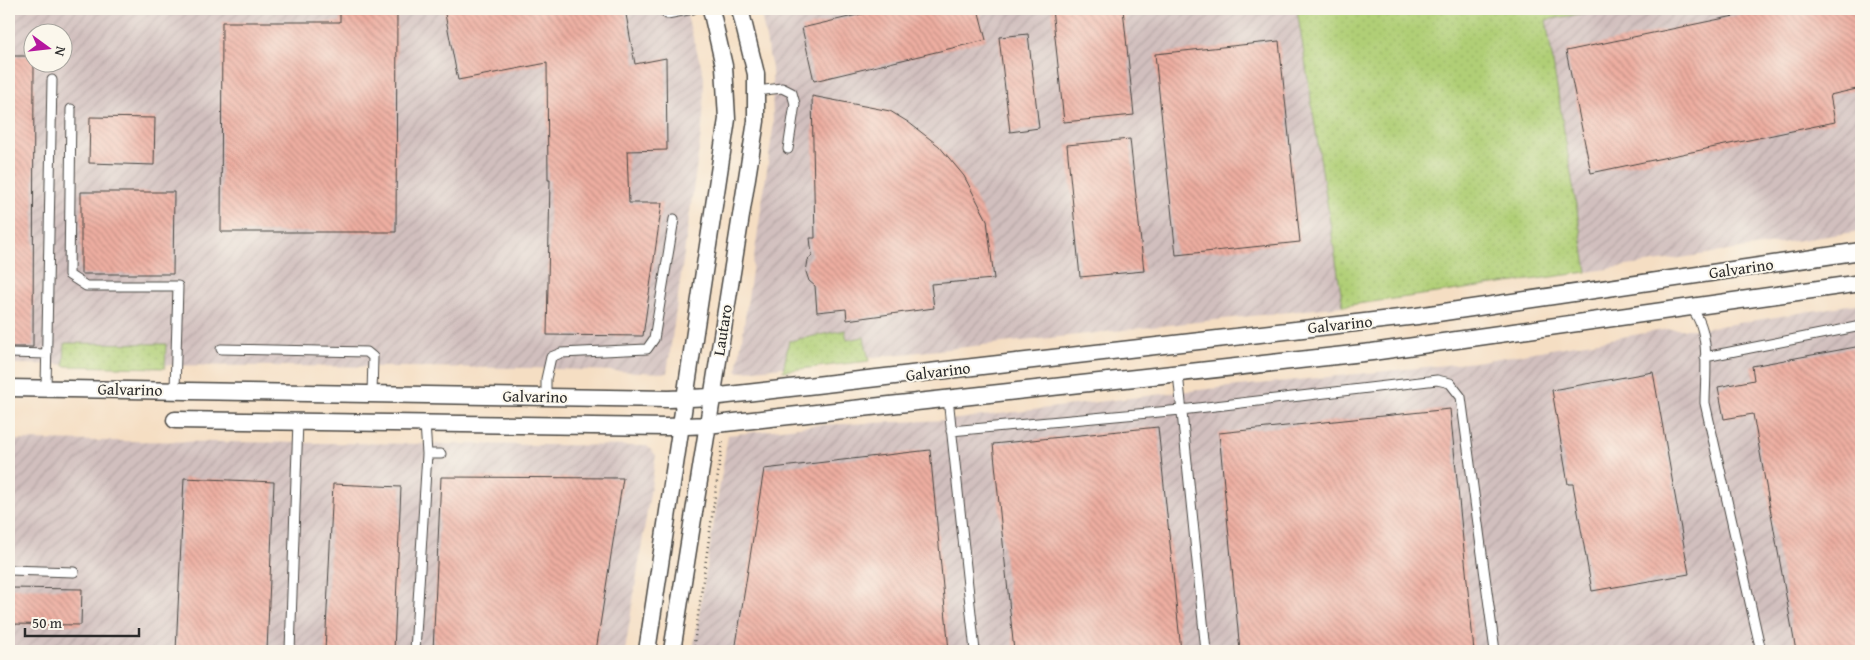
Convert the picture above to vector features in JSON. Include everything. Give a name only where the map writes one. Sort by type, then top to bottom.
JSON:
[{"type":"street","name":"Lautaro","points":[[647,651],[727,119],[724,66],[711,9]]},
{"type":"street","name":"Lautaro","points":[[672,651],[756,120],[756,74],[740,9]]},
{"type":"street","name":"Galvarino","points":[[9,388],[712,398],[1417,316],[1861,251]]},
{"type":"street","name":"Galvarino","points":[[176,420],[707,425],[1372,352],[1861,283]]},
{"type":"lane","points":[[662,9],[667,14],[693,9]]},
{"type":"lane","points":[[46,388],[52,80]]},
{"type":"lane","points":[[756,90],[782,88],[792,93],[795,104],[788,149]]},
{"type":"lane","points":[[71,109],[69,275],[86,286],[178,286],[175,390]]},
{"type":"lane","points":[[546,397],[546,379],[551,357],[561,353],[647,349],[654,339],[674,220]]},
{"type":"lane","points":[[1688,307],[1695,312],[1702,329],[1705,356],[1704,403],[1761,651]]},
{"type":"lane","points":[[1705,356],[1861,326]]},
{"type":"lane","points":[[221,349],[367,352],[373,357],[372,394]]},
{"type":"lane","points":[[9,353],[47,354]]},
{"type":"lane","points":[[1178,373],[1206,651]]},
{"type":"lane","points":[[951,431],[1181,410],[1437,380],[1450,383],[1461,397],[1495,651]]},
{"type":"lane","points":[[948,398],[975,651]]},
{"type":"lane","points":[[290,651],[298,421]]},
{"type":"lane","points":[[415,651],[427,454],[425,423]]},
{"type":"lane","points":[[427,454],[441,454]]},
{"type":"lane","points":[[9,570],[74,572]]},
{"type":"path","points":[[694,651],[726,423]]},
{"type":"shaded area","points":[[9,9],[685,9],[704,76],[703,121],[667,373],[529,368],[9,364]]},
{"type":"shaded area","points":[[760,9],[1297,9],[1343,306],[737,372],[773,129],[772,69]]},
{"type":"shaded area","points":[[1607,9],[1861,9],[1861,231],[1587,272],[1546,20]]},
{"type":"shaded area","points":[[1861,303],[1861,651],[693,651],[728,435],[817,425],[950,420],[1179,392],[1475,362],[1669,329],[1701,329]]},
{"type":"shaded area","points":[[9,440],[647,446],[656,455],[625,651],[9,651]]},
{"type":"green space","points":[[1297,9],[1607,9],[1546,20],[1587,272],[1343,306]]},
{"type":"green space","points":[[845,330],[847,340],[864,337],[869,361],[783,371],[789,341]]},
{"type":"green space","points":[[65,343],[166,344],[165,368],[64,366]]},
{"type":"building","points":[[340,9],[397,9],[396,232],[221,232],[222,22],[340,22]]},
{"type":"building","points":[[444,9],[625,9],[635,64],[666,58],[667,150],[627,151],[629,203],[662,203],[643,336],[547,335],[550,180],[548,180],[547,63],[458,80]]},
{"type":"building","points":[[883,9],[978,9],[986,40],[814,81],[802,28]]},
{"type":"building","points":[[1052,9],[1123,9],[1134,115],[1064,122]]},
{"type":"building","points":[[1768,9],[1861,9],[1861,88],[1830,95],[1835,122],[1591,173],[1566,51]]},
{"type":"building","points":[[1028,34],[1039,128],[1010,132],[999,37]]},
{"type":"building","points":[[1279,41],[1300,242],[1176,255],[1155,54]]},
{"type":"building","points":[[9,56],[22,56],[22,72],[34,72],[33,347],[9,347]]},
{"type":"building","points":[[812,96],[890,111],[908,122],[939,146],[964,176],[987,220],[994,279],[931,284],[934,308],[847,320],[846,309],[817,312],[815,286],[809,281],[806,272],[808,260],[812,255],[810,238],[815,238]]},
{"type":"building","points":[[90,117],[155,118],[154,165],[89,163]]},
{"type":"building","points":[[1130,139],[1144,271],[1080,277],[1067,145]]},
{"type":"building","points":[[81,192],[174,192],[173,274],[81,274]]},
{"type":"building","points":[[1861,346],[1861,651],[1796,651],[1753,414],[1724,419],[1718,387],[1754,380],[1752,366]]},
{"type":"building","points":[[1653,372],[1689,574],[1592,591],[1573,484],[1568,484],[1552,390]]},
{"type":"building","points":[[1450,409],[1474,651],[1240,651],[1219,433]]},
{"type":"building","points":[[1158,427],[1181,651],[1014,651],[993,444]]},
{"type":"building","points":[[930,450],[949,651],[735,651],[764,469]]},
{"type":"building","points":[[441,477],[623,478],[596,651],[433,651]]},
{"type":"building","points":[[184,478],[274,482],[267,651],[176,651]]},
{"type":"building","points":[[333,484],[401,487],[394,651],[325,651]]},
{"type":"building","points":[[9,588],[82,589],[81,625],[9,624]]}]
